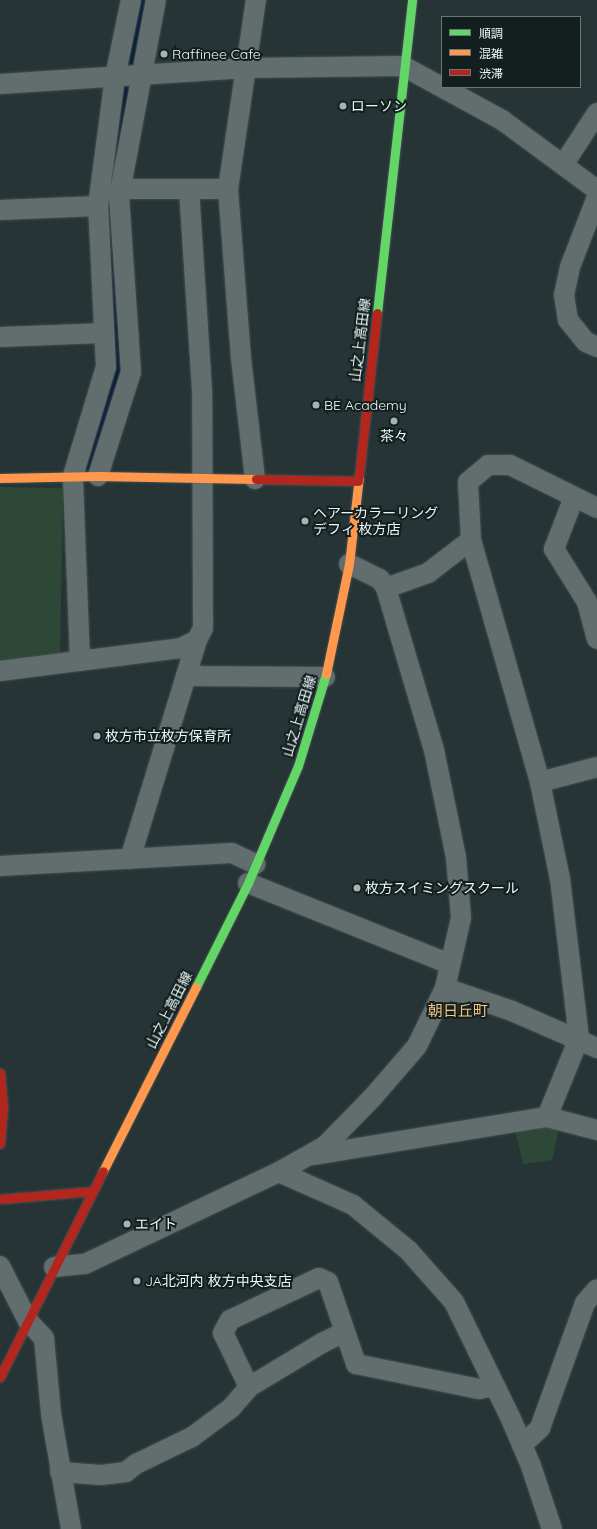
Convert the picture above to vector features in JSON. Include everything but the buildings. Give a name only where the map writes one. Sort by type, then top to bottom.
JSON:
[{"type":"street","points":[[80,661],[73,476],[106,367],[98,206],[116,77],[131,0]]},
{"type":"street","points":[[98,476],[131,372],[120,190],[156,0]]},
{"type":"street","points":[[255,479],[241,358],[228,189],[256,0]]},
{"type":"street","name":"山之上高田線","points":[[0,1377],[248,883],[298,766],[325,677],[349,564],[403,66],[412,0]]},
{"type":"street","points":[[0,84],[246,68],[403,66],[441,87]]},
{"type":"street","points":[[443,88],[502,120],[597,190]]},
{"type":"street","points":[[563,165],[597,113]]},
{"type":"street","points":[[120,190],[228,189]]},
{"type":"street","points":[[130,859],[196,640],[203,628],[200,478],[202,390],[189,190]]},
{"type":"street","points":[[597,197],[570,267],[564,295],[568,320],[586,342],[597,347]]},
{"type":"street","points":[[0,210],[98,206]]},
{"type":"street","points":[[0,337],[104,333]]},
{"type":"street","points":[[547,1117],[580,1038],[560,879],[540,782],[471,540],[468,482],[488,465],[510,465],[597,508]]},
{"type":"street","points":[[0,478],[98,476],[358,481]]},
{"type":"street","points":[[574,497],[554,549],[587,602],[597,639]]},
{"type":"street","points":[[386,588],[428,573],[471,540]]},
{"type":"street","points":[[54,1267],[85,1264],[279,1172],[326,1146],[373,1097],[417,1046],[445,988],[461,918],[456,857],[434,750],[386,588],[380,578],[349,564]]},
{"type":"street","points":[[0,671],[181,648],[196,640]]},
{"type":"street","points":[[186,676],[325,677]]},
{"type":"street","points":[[540,782],[597,767]]},
{"type":"street","points":[[0,866],[232,853],[256,864]]},
{"type":"street","points":[[248,883],[450,964]]},
{"type":"street","points":[[445,988],[512,1011],[580,1038],[597,1048]]},
{"type":"street","points":[[0,1080],[3,1108],[0,1144]]},
{"type":"street","points":[[308,1156],[547,1117],[597,1130]]},
{"type":"street","points":[[279,1172],[353,1205],[408,1250],[454,1302],[522,1445],[552,1529]]},
{"type":"street","points":[[0,1199],[93,1191]]},
{"type":"street","points":[[0,1266],[28,1321],[44,1338],[60,1472],[71,1529]]},
{"type":"street","points":[[249,1388],[223,1333],[230,1320],[318,1278],[328,1282],[356,1364],[479,1389],[494,1386]]},
{"type":"street","points":[[522,1445],[540,1428],[586,1303],[597,1289]]},
{"type":"street","points":[[60,1472],[101,1475],[126,1472],[136,1464],[192,1437],[231,1408],[249,1388],[322,1343],[346,1332]]},
{"type":"green space","points":[[0,487],[63,488],[60,664],[0,663]]},
{"type":"green space","points":[[560,1123],[552,1160],[523,1164],[514,1125]]},
{"type":"waterway","points":[[129,72],[143,0]]},
{"type":"waterway","points":[[115,167],[128,80]]},
{"type":"waterway","points":[[88,468],[117,371],[110,200]]},
{"type":"traffic: fast","points":[[377,313],[412,0]]},
{"type":"traffic: fast","points":[[196,987],[248,883],[298,766],[326,674]]},
{"type":"traffic: slow","points":[[0,478],[98,476],[256,479]]},
{"type":"traffic: slow","points":[[326,674],[349,564],[359,476]]},
{"type":"traffic: slow","points":[[103,1171],[196,987]]},
{"type":"traffic: jam","points":[[359,476],[377,313]]},
{"type":"traffic: jam","points":[[256,479],[358,481]]},
{"type":"traffic: jam","points":[[0,1073],[3,1108],[0,1144]]},
{"type":"traffic: jam","points":[[0,1377],[103,1171]]},
{"type":"traffic: jam","points":[[0,1199],[93,1191]]},
{"type":"place","name":"Raffinee Cafe","points":[[164,54]]},
{"type":"place","name":"ローソン","points":[[343,106]]},
{"type":"place","name":"BE Academy","points":[[316,405]]},
{"type":"place","name":"茶々","points":[[394,421]]},
{"type":"place","name":"ヘアーカラーリング デフィ 枚方店","points":[[305,521]]},
{"type":"place","name":"枚方市立枚方保育所","points":[[97,736]]},
{"type":"place","name":"枚方スイミングスクール","points":[[357,888]]},
{"type":"place","name":"エイト","points":[[127,1224]]},
{"type":"place","name":"JA北河内 枚方中央支店","points":[[137,1281]]},
{"type":"district","name":"朝日丘町","points":[[458,1011]]}]
